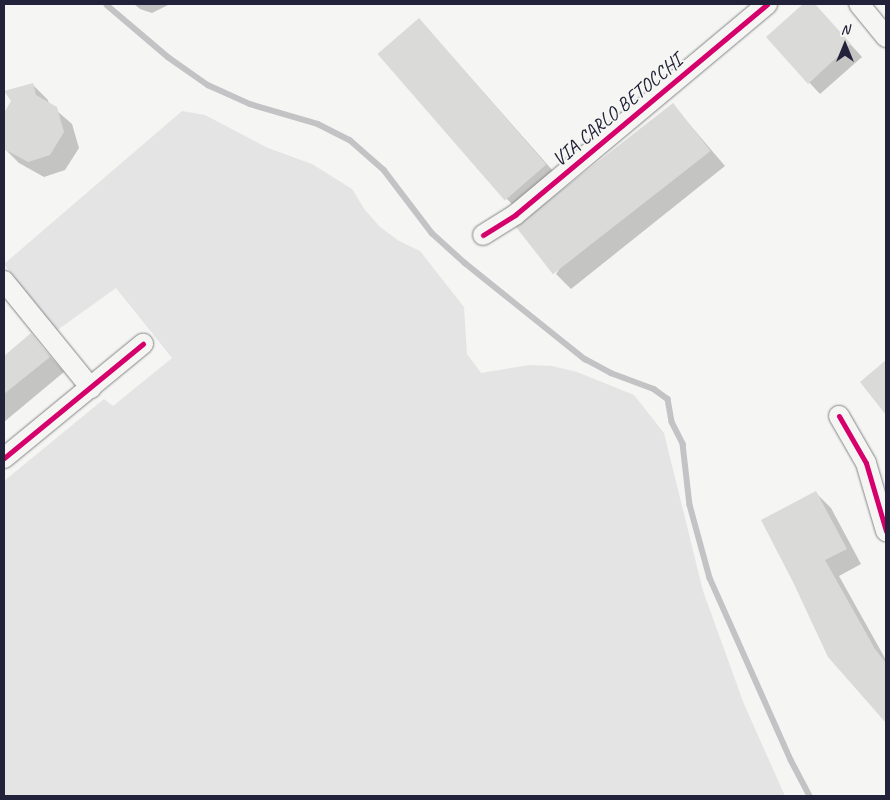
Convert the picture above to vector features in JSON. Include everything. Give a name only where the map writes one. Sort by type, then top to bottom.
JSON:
[{"type":"street","name":"VIA CARLO BETOCCHI","points":[[483,235],[515,215],[767,4]]},
{"type":"street","points":[[859,4],[886,37]]},
{"type":"street","points":[[4,281],[91,388]]},
{"type":"street","points":[[4,458],[143,344]]},
{"type":"street","points":[[838,416],[881,490],[886,531]]},
{"type":"shaded area","points":[[182,111],[205,115],[268,148],[312,164],[352,189],[365,210],[380,227],[399,241],[420,251],[464,307],[467,354],[481,373],[530,365],[552,366],[577,372],[634,395],[664,433],[703,591],[744,704],[785,796],[4,796],[4,481],[104,399],[113,406],[172,358],[116,288],[56,331],[4,264]]},
{"type":"building","points":[[803,4],[815,4],[851,44],[808,84],[766,37]]},
{"type":"building","points":[[419,18],[546,164],[505,200],[377,54]]},
{"type":"building","points":[[33,83],[36,95],[57,107],[64,132],[50,155],[28,162],[4,149],[4,113],[11,101],[4,91]]},
{"type":"building","points":[[673,103],[711,151],[553,274],[515,226]]},
{"type":"building","points":[[31,333],[50,357],[4,394],[4,356]]},
{"type":"building","points":[[886,360],[886,415],[860,382]]},
{"type":"building","points":[[816,491],[847,549],[825,560],[875,649],[886,663],[886,723],[828,657],[793,582],[761,520]]},
{"type":"waterway","points":[[107,5],[168,57],[208,85],[250,104],[318,124],[350,140],[384,170],[432,233],[465,263],[585,359],[611,373],[654,389],[668,399],[672,422],[683,444],[690,505],[710,578],[791,760],[810,796]]},
{"type":"cycle path","points":[[483,235],[515,215],[767,4]]},
{"type":"cycle path","points":[[4,458],[143,344]]},
{"type":"cycle path","points":[[839,416],[866,463],[886,531]]}]
